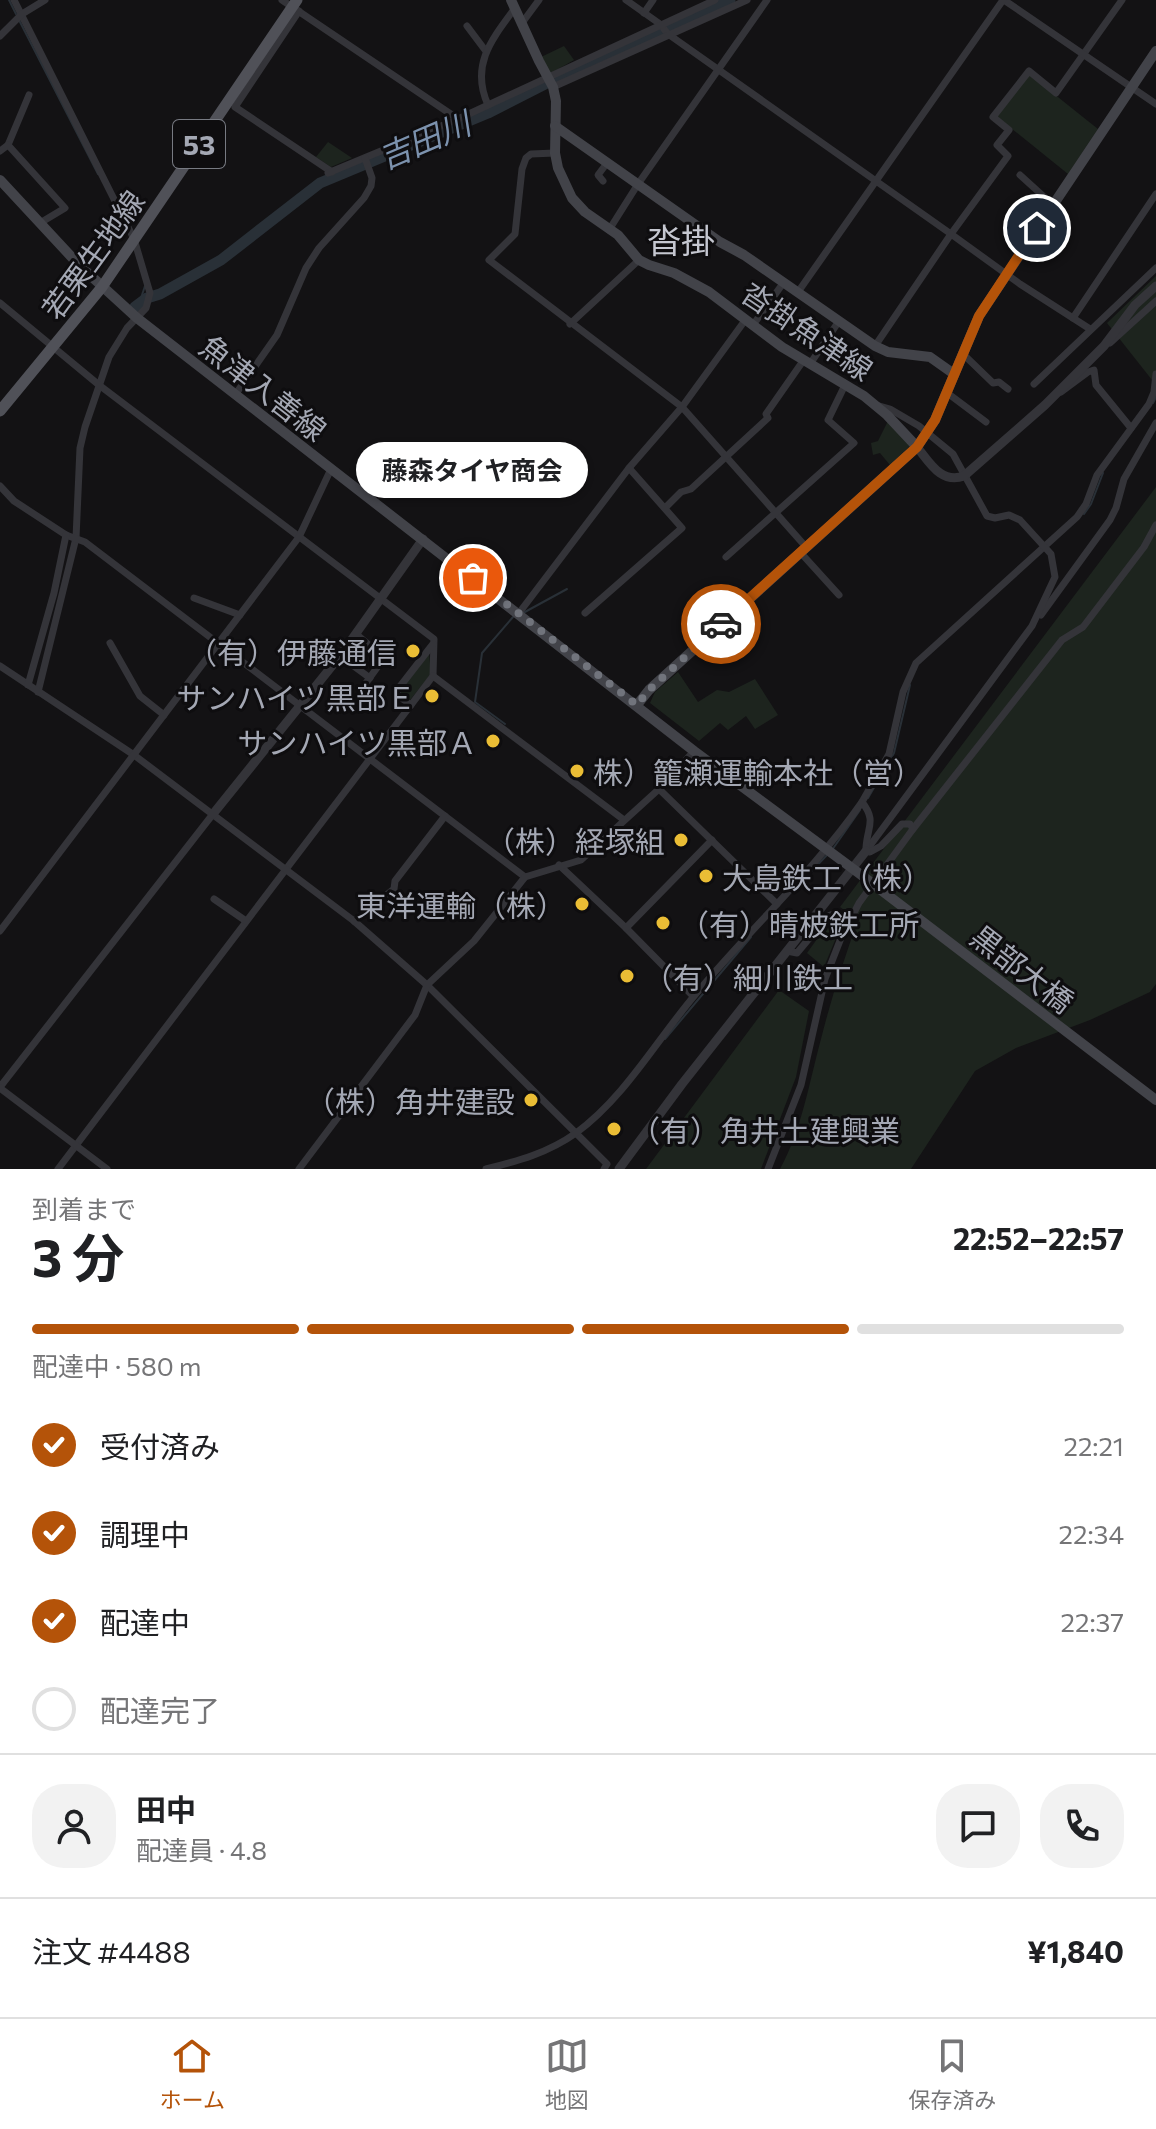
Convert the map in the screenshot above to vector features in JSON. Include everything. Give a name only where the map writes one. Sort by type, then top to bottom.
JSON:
[{"type":"main road","name":"沓掛魚津線","points":[[513,4],[551,82],[555,153],[564,184],[572,198],[585,212],[618,235],[639,260],[674,273],[709,292],[807,362],[874,404],[917,447]]},
{"type":"main road","name":"若栗生地線","points":[[0,411],[102,287],[293,5]]},
{"type":"main road","points":[[637,705],[649,690],[917,447],[927,433],[979,316],[1156,51]]},
{"type":"main road","name":"沓掛魚津線","points":[[555,126],[875,346],[888,352],[930,357],[954,374]]},
{"type":"main road","name":"魚津入善線","points":[[0,180],[102,287],[137,318],[694,751],[856,871]]},
{"type":"main road","name":"黒部大橋","points":[[856,871],[1156,1100]]},
{"type":"street","points":[[14,0],[134,239],[150,293],[149,304],[116,343],[99,385],[80,448],[76,538],[38,692]]},
{"type":"street","points":[[0,36],[22,14],[45,0]]},
{"type":"street","points":[[522,23],[539,0]]},
{"type":"street","points":[[626,0],[1006,274],[1090,329]]},
{"type":"street","points":[[644,13],[653,0]]},
{"type":"street","points":[[458,119],[293,5],[235,107],[330,172],[458,119],[488,105],[551,82],[664,29],[715,0]]},
{"type":"street","points":[[664,29],[747,0]]},
{"type":"street","points":[[609,230],[767,0]]},
{"type":"street","points":[[798,292],[1003,0],[1156,104]]},
{"type":"street","points":[[875,346],[1008,156],[997,145],[1009,130],[993,117],[1029,71],[1056,93],[1122,0]]},
{"type":"street","points":[[488,105],[482,91],[485,50],[513,4]]},
{"type":"street","points":[[467,26],[485,50]]},
{"type":"street","points":[[0,151],[8,145],[29,95]]},
{"type":"street","points":[[8,145],[65,208],[40,223]]},
{"type":"street","points":[[555,153],[531,154],[526,158],[515,234],[489,260],[682,407],[776,513],[839,595]]},
{"type":"street","points":[[235,395],[277,335],[306,268],[319,248],[371,186],[372,178],[365,158]]},
{"type":"street","points":[[603,181],[598,175],[607,163]]},
{"type":"street","points":[[1020,175],[1053,205]]},
{"type":"street","points":[[1073,318],[1156,194]]},
{"type":"street","points":[[570,324],[639,260]]},
{"type":"street","points":[[1034,384],[1156,268]]},
{"type":"street","points":[[519,613],[629,468],[784,282]]},
{"type":"street","points":[[1104,346],[1127,315],[1156,286]]},
{"type":"street","points":[[917,447],[939,474],[955,479],[964,476],[1156,301]]},
{"type":"street","points":[[0,303],[99,385],[434,639],[433,676],[58,1169]]},
{"type":"street","points":[[665,508],[681,492],[691,489],[768,418],[766,414],[839,321]]},
{"type":"street","points":[[962,353],[993,383],[999,382],[1008,389]]},
{"type":"street","points":[[1053,397],[1094,370],[1096,385],[1131,428]]},
{"type":"street","points":[[486,1169],[533,1157],[576,1133],[605,1106],[634,1074],[693,996],[833,843],[862,802],[889,754],[903,692],[916,663],[1077,517],[1086,504],[1097,475],[1149,404],[1156,374]]},
{"type":"street","points":[[726,557],[854,443],[828,420],[845,385]]},
{"type":"street","points":[[946,392],[986,422]]},
{"type":"street","points":[[874,404],[890,409],[953,454],[987,516],[1009,515],[1020,520],[1051,554],[1055,577],[1032,626]]},
{"type":"street","points":[[619,1169],[787,951],[856,871],[866,851],[1110,520],[1124,479],[1156,423]]},
{"type":"street","points":[[1139,455],[1156,434]]},
{"type":"street","points":[[585,613],[682,528],[629,468]]},
{"type":"street","points":[[0,931],[299,537],[331,469]]},
{"type":"street","points":[[0,486],[14,501],[66,535],[76,538],[218,643],[525,877]]},
{"type":"street","points":[[768,1169],[801,1085],[825,979],[849,920],[913,829],[1062,640],[1083,627],[1096,611],[1144,547],[1156,525]]},
{"type":"street","points":[[28,685],[54,593],[66,535]]},
{"type":"street","points":[[107,1169],[0,1087],[340,656],[423,539]]},
{"type":"street","points":[[194,598],[240,615]]},
{"type":"street","points":[[356,634],[384,656],[363,687]]},
{"type":"street","points":[[110,643],[140,696],[164,715]]},
{"type":"street","points":[[411,705],[397,695],[398,689],[433,644]]},
{"type":"street","points":[[340,656],[370,678]]},
{"type":"street","points":[[0,666],[134,755],[354,921],[427,985],[607,1164],[604,1169]]},
{"type":"street","points":[[433,676],[624,820]]},
{"type":"street","points":[[299,1169],[415,1015],[427,985],[474,941],[525,877],[581,860],[659,789],[694,751]]},
{"type":"street","points":[[659,789],[777,904]]},
{"type":"street","points":[[862,802],[870,811],[872,822],[866,851]]},
{"type":"street","points":[[354,921],[394,889],[395,881],[445,816]]},
{"type":"street","points":[[866,851],[881,846],[902,824],[910,824],[913,829]]},
{"type":"street","points":[[626,928],[712,840]]},
{"type":"street","points":[[559,865],[693,996]]},
{"type":"street","points":[[214,899],[246,921]]},
{"type":"street","points":[[787,951],[797,953],[828,916],[836,913],[849,920]]},
{"type":"shaded area","points":[[564,46],[574,60],[551,73],[539,58]]},
{"type":"shaded area","points":[[1029,74],[1098,129],[1068,174],[996,116]]},
{"type":"shaded area","points":[[328,142],[352,158],[331,167],[316,157]]},
{"type":"shaded area","points":[[1156,276],[1156,385],[1107,323]]},
{"type":"shaded area","points":[[888,421],[911,445],[890,465],[880,453],[873,455],[871,443],[878,441]]},
{"type":"shaded area","points":[[1156,487],[1156,984],[1150,992],[1090,1020],[1016,1048],[975,1071],[911,1169],[780,1169],[799,1122],[829,1009],[858,920],[840,907]]},
{"type":"shaded area","points":[[429,653],[431,674],[410,700],[401,693],[401,688]]},
{"type":"shaded area","points":[[678,672],[698,702],[717,690],[729,692],[755,679],[778,715],[755,729],[746,716],[728,730],[720,723],[699,741],[650,703],[655,692]]},
{"type":"shaded area","points":[[830,921],[843,921],[824,967],[807,953]]},
{"type":"shaded area","points":[[779,990],[809,1011],[796,1077],[761,1169],[646,1169]]},
{"type":"waterway","points":[[9,0],[16,14]]},
{"type":"waterway","name":"吉田川","points":[[135,307],[221,260],[320,183],[488,113],[588,62],[730,0]]},
{"type":"waterway","points":[[19,20],[98,174]]},
{"type":"waterway","points":[[139,304],[145,286]]},
{"type":"waterway","points":[[1153,403],[1156,397]]},
{"type":"waterway","points":[[1084,514],[1103,473]]},
{"type":"waterway","points":[[523,613],[567,589]]},
{"type":"waterway","points":[[505,724],[475,702],[482,653],[513,617]]},
{"type":"waterway","points":[[868,798],[894,753],[910,685]]},
{"type":"waterway","points":[[832,850],[860,810]]},
{"type":"waterway","points":[[804,879],[827,855]]},
{"type":"waterway","points":[[665,1039],[751,937]]},
{"type":"way so far","points":[[473,578],[637,705],[649,690],[721,624]]},
{"type":"place","name":"藤森タイヤ商会","points":[[473,578]]},
{"type":"place","name":"（有）伊藤通信","points":[[413,651]]},
{"type":"place","name":"サンハイツ黒部Ｅ","points":[[432,696]]},
{"type":"place","name":"サンハイツ黒部Ａ","points":[[493,741]]},
{"type":"place","name":"株）籠瀬運輸本社（営）","points":[[577,771]]},
{"type":"place","name":"（株）経塚組","points":[[681,840]]},
{"type":"place","name":"大島鉄工（株）","points":[[706,876]]},
{"type":"place","name":"東洋運輸（株）","points":[[582,904]]},
{"type":"place","name":"（有）晴柀鉄工所","points":[[663,923]]},
{"type":"place","name":"（有）細川鉄工","points":[[627,976]]},
{"type":"place","name":"（株）角井建設","points":[[531,1100]]},
{"type":"place","name":"（有）角井土建興業","points":[[614,1129]]},
{"type":"district","name":"沓掛","points":[[681,239]]},
{"type":"route","points":[[721,624],[917,447],[935,420],[979,316],[1037,228]]}]
